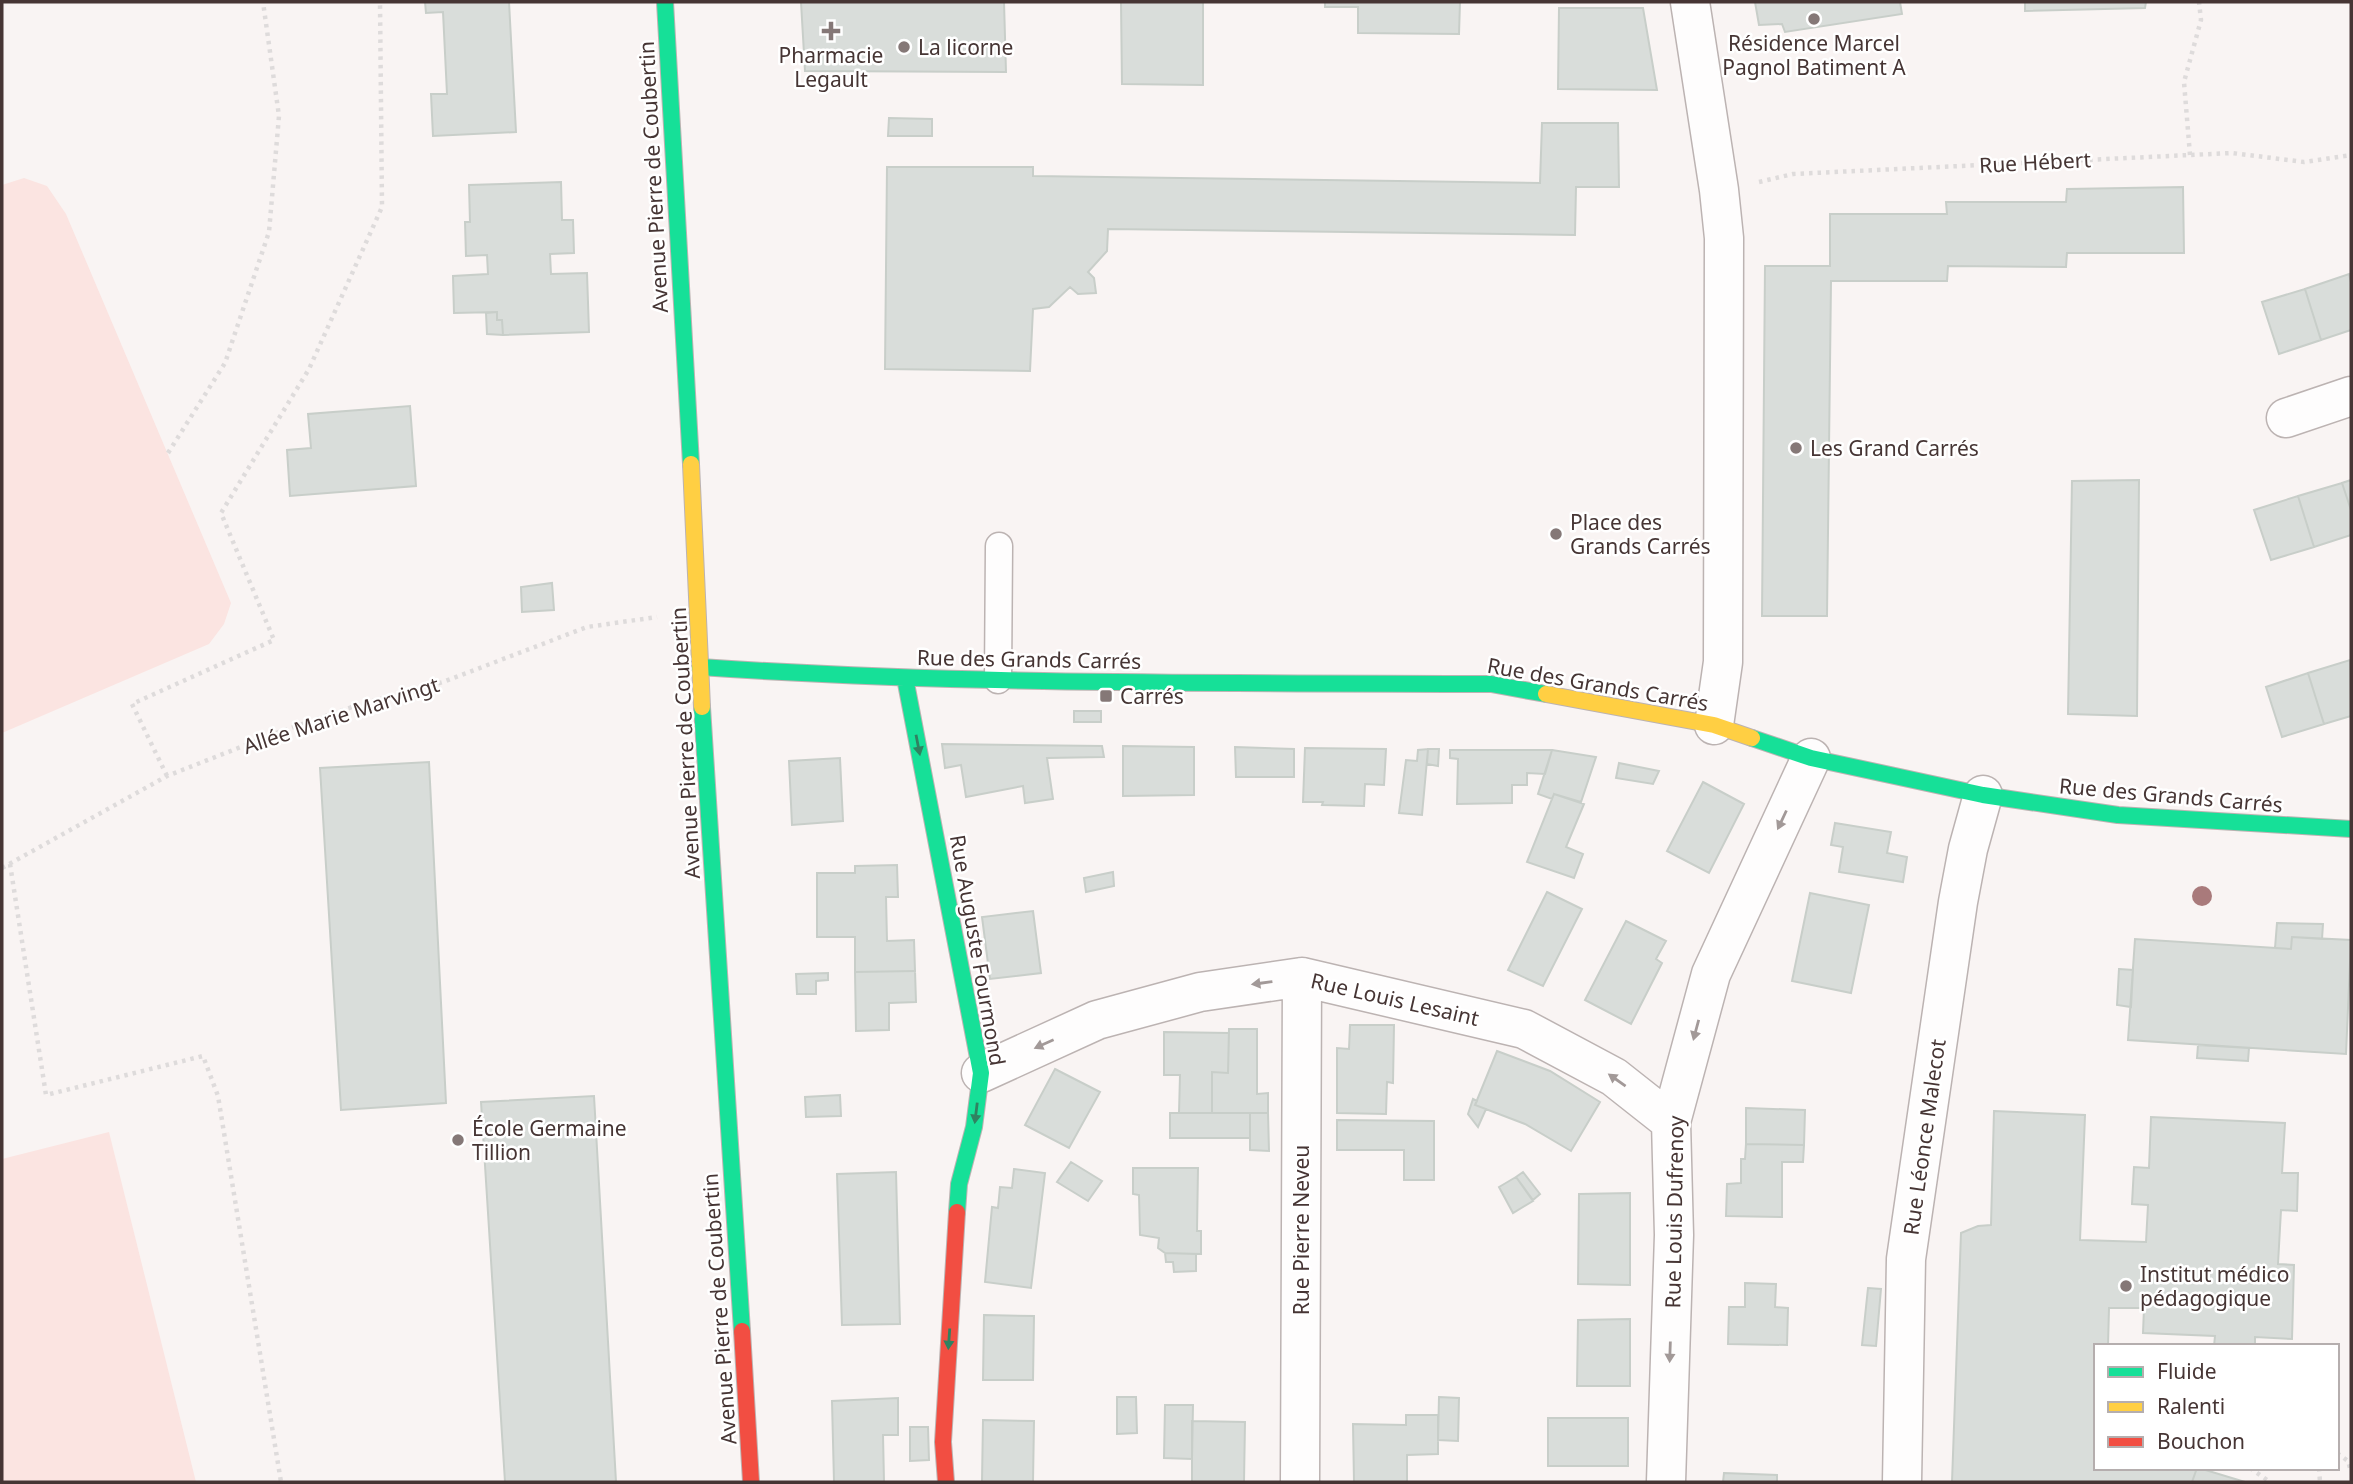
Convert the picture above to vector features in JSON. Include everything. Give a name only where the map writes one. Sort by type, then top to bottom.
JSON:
[{"type":"street","name":"Avenue Pierre de Coubertin","points":[[665,2],[700,667],[751,1482]]},
{"type":"street","points":[[1690,2],[1720,190],[1724,238],[1723,662],[1714,725]]},
{"type":"street","points":[[2286,418],[2351,396]]},
{"type":"street","name":"Rue des Grands Carrés","points":[[700,667],[784,674],[998,680],[1491,684],[1714,725],[1811,758],[1983,795],[2118,815],[2351,830]]},
{"type":"street","name":"Rue Auguste Fourmond","points":[[905,678],[981,1073],[974,1127],[959,1184],[943,1442],[946,1482]]},
{"type":"street","name":"Rue Louis Dufrenoy","points":[[1666,1482],[1674,1235],[1671,1122],[1711,974],[1811,758]]},
{"type":"street","name":"Rue Léonce Malecot","points":[[1902,1482],[1906,1259],[1958,902],[1968,849],[1983,795]]},
{"type":"street","name":"Rue Louis Lesaint","points":[[981,1073],[1097,1020],[1200,992],[1302,977],[1524,1029],[1614,1077],[1671,1122]]},
{"type":"street","name":"Rue Pierre Neveu","points":[[1300,1482],[1302,977]]},
{"type":"lane","points":[[998,680],[999,546]]},
{"type":"path","points":[[168,453],[225,363],[269,232],[279,117],[263,2]]},
{"type":"path","points":[[167,776],[132,704],[274,640],[222,513],[309,369],[382,207],[380,2]]},
{"type":"path","points":[[2190,155],[2184,82],[2201,20],[2199,2]]},
{"type":"path","name":"Rue Hébert","points":[[1720,190],[1793,174],[2232,153],[2304,162],[2351,155]]},
{"type":"path","name":"Allée Marie Marvingt","points":[[2,868],[167,776],[279,732],[358,705],[443,682],[587,627],[699,611]]},
{"type":"path","points":[[10,864],[46,1095],[203,1056],[218,1096],[281,1482]]},
{"type":"path","points":[[2339,1454],[2348,1461],[2351,1472]]},
{"type":"path","points":[[2253,1470],[2270,1482]]},
{"type":"shaded area","points":[[24,178],[47,186],[66,214],[231,603],[224,624],[209,644],[2,733],[2,185]]},
{"type":"shaded area","points":[[109,1132],[196,1482],[2,1482],[2,1159]]},
{"type":"building","points":[[425,2],[509,2],[516,132],[433,136],[431,94],[447,94],[443,12],[426,13]]},
{"type":"building","name":"La licorne","points":[[801,2],[1004,2],[1006,72],[805,71]]},
{"type":"building","points":[[1121,2],[1203,2],[1203,85],[1122,84]]},
{"type":"building","points":[[1325,2],[1460,2],[1459,34],[1358,33],[1358,7],[1325,7]]},
{"type":"building","name":"Résidence Marcel Pagnol Batiment A","points":[[1755,2],[1900,2],[1902,14],[1785,32],[1782,24],[1759,25]]},
{"type":"building","points":[[2025,2],[2146,2],[2145,8],[2025,11]]},
{"type":"building","points":[[1559,8],[1643,8],[1657,90],[1558,89]]},
{"type":"building","points":[[889,118],[932,119],[932,136],[888,136]]},
{"type":"building","points":[[1542,123],[1618,123],[1619,187],[1576,187],[1575,235],[1108,229],[1107,251],[1088,272],[1094,278],[1096,293],[1078,294],[1070,287],[1049,307],[1033,309],[1030,371],[885,369],[887,167],[1033,167],[1033,176],[1540,183]]},
{"type":"building","points":[[561,182],[562,220],[573,220],[574,253],[550,254],[551,274],[587,273],[589,332],[503,335],[502,320],[497,320],[497,312],[454,313],[453,276],[488,274],[487,255],[466,256],[465,222],[470,222],[469,185]]},
{"type":"building","name":"Les Grand Carrés","points":[[2183,187],[2184,253],[2067,253],[2066,267],[1948,266],[1947,281],[1831,281],[1827,616],[1762,616],[1765,266],[1830,266],[1830,214],[1947,214],[1946,202],[2066,202],[2067,189]]},
{"type":"building","points":[[2349,274],[2351,330],[2321,340],[2305,289]]},
{"type":"building","points":[[2305,289],[2321,340],[2279,354],[2262,302]]},
{"type":"building","points":[[497,312],[497,320],[502,320],[503,335],[487,334],[486,313]]},
{"type":"building","points":[[410,406],[416,486],[290,496],[287,450],[311,448],[308,414]]},
{"type":"building","points":[[2139,480],[2137,716],[2068,714],[2072,481]]},
{"type":"building","points":[[2351,480],[2351,510],[2342,483]]},
{"type":"building","points":[[2342,483],[2351,510],[2351,535],[2314,547],[2298,496]]},
{"type":"building","points":[[2298,496],[2314,547],[2271,560],[2254,510]]},
{"type":"building","points":[[552,583],[554,610],[522,612],[521,587]]},
{"type":"building","points":[[2350,660],[2351,716],[2324,724],[2308,673]]},
{"type":"building","points":[[2308,673],[2324,724],[2282,737],[2266,687]]},
{"type":"building","points":[[1074,711],[1101,711],[1101,722],[1074,722]]},
{"type":"building","points":[[942,744],[1102,746],[1104,757],[1047,758],[1053,799],[1025,803],[1023,786],[966,797],[961,765],[945,768]]},
{"type":"building","points":[[1123,746],[1194,747],[1194,795],[1123,796]]},
{"type":"building","points":[[1235,747],[1294,749],[1294,777],[1236,777]]},
{"type":"building","points":[[1305,748],[1386,749],[1384,785],[1365,784],[1364,806],[1303,802]]},
{"type":"building","points":[[1428,749],[1422,815],[1399,813],[1406,760],[1417,761],[1418,750]]},
{"type":"building","points":[[1428,749],[1439,749],[1438,766],[1427,764]]},
{"type":"building","points":[[1450,750],[1552,750],[1545,774],[1527,773],[1527,785],[1512,785],[1512,803],[1457,804],[1458,759],[1450,758]]},
{"type":"building","points":[[1552,750],[1596,757],[1581,802],[1554,794],[1552,799],[1538,794]]},
{"type":"building","points":[[840,758],[843,821],[792,825],[789,761]]},
{"type":"building","points":[[429,762],[446,1103],[341,1110],[320,768]]},
{"type":"building","points":[[1619,763],[1659,771],[1653,784],[1616,778]]},
{"type":"building","points":[[1703,782],[1744,804],[1709,873],[1667,851]]},
{"type":"building","points":[[1554,794],[1584,804],[1566,847],[1583,854],[1574,878],[1527,862]]},
{"type":"building","points":[[1835,823],[1891,832],[1887,853],[1907,857],[1903,882],[1839,872],[1843,847],[1831,845]]},
{"type":"building","points":[[897,865],[898,897],[886,897],[887,941],[914,940],[915,971],[855,972],[855,937],[817,937],[817,873],[855,873],[855,866]]},
{"type":"building","points":[[1113,872],[1114,886],[1086,892],[1084,878]]},
{"type":"building","points":[[1547,892],[1582,909],[1543,986],[1508,970]]},
{"type":"building","points":[[1810,893],[1869,905],[1851,993],[1792,981]]},
{"type":"building","points":[[1033,911],[1041,973],[990,979],[982,917]]},
{"type":"building","points":[[1626,921],[1666,941],[1656,959],[1662,963],[1631,1024],[1585,1000]]},
{"type":"building","points":[[2277,923],[2323,924],[2322,939],[2292,937],[2291,949],[2275,948]]},
{"type":"building","points":[[2292,937],[2351,940],[2346,1054],[2128,1040],[2135,939],[2291,949]]},
{"type":"building","points":[[2119,969],[2133,970],[2131,1007],[2117,1005]]},
{"type":"building","points":[[915,971],[916,1002],[889,1003],[889,1030],[856,1031],[855,972]]},
{"type":"building","points":[[828,973],[828,980],[816,981],[816,994],[797,994],[796,974]]},
{"type":"building","points":[[1350,1025],[1394,1025],[1393,1083],[1387,1082],[1386,1114],[1337,1113],[1337,1048],[1349,1049]]},
{"type":"building","points":[[1229,1029],[1257,1029],[1257,1094],[1268,1093],[1268,1113],[1212,1113],[1212,1072],[1228,1073]]},
{"type":"building","points":[[1164,1032],[1229,1033],[1228,1073],[1212,1072],[1212,1113],[1179,1113],[1180,1075],[1164,1075]]},
{"type":"building","points":[[2198,1045],[2249,1048],[2248,1061],[2197,1058]]},
{"type":"building","points":[[1497,1051],[1550,1071],[1600,1102],[1571,1151],[1525,1124],[1475,1105]]},
{"type":"building","points":[[1055,1069],[1100,1092],[1069,1148],[1025,1125]]},
{"type":"building","points":[[840,1095],[841,1116],[806,1117],[805,1097]]},
{"type":"building","points":[[594,1096],[616,1482],[505,1482],[481,1102]]},
{"type":"building","points":[[1473,1099],[1477,1101],[1475,1105],[1486,1109],[1478,1127],[1468,1114]]},
{"type":"building","points":[[1746,1108],[1805,1110],[1804,1145],[1746,1144]]},
{"type":"building","name":"Institut médico pédagogique","points":[[1994,1111],[2085,1115],[2080,1240],[2146,1242],[2148,1205],[2132,1204],[2134,1167],[2149,1168],[2151,1117],[2285,1123],[2282,1173],[2298,1173],[2297,1211],[2281,1210],[2278,1264],[2294,1265],[2292,1339],[2255,1337],[2255,1344],[2214,1344],[2215,1336],[2143,1333],[2144,1308],[2109,1308],[2108,1344],[2094,1344],[2094,1470],[2196,1470],[2192,1482],[1952,1482],[1961,1233],[1978,1226],[1991,1225]]},
{"type":"building","points":[[1170,1113],[1250,1113],[1250,1138],[1170,1138]]},
{"type":"building","points":[[1250,1113],[1268,1113],[1269,1151],[1250,1150]]},
{"type":"building","points":[[1337,1120],[1434,1121],[1434,1180],[1404,1180],[1404,1150],[1337,1150]]},
{"type":"building","points":[[1746,1144],[1804,1145],[1803,1162],[1782,1162],[1782,1217],[1726,1216],[1727,1184],[1741,1183],[1741,1159],[1745,1159]]},
{"type":"building","points":[[1071,1162],[1102,1181],[1088,1201],[1057,1182]]},
{"type":"building","points":[[1133,1168],[1198,1168],[1197,1231],[1201,1231],[1201,1254],[1165,1253],[1158,1248],[1159,1238],[1140,1235],[1139,1195],[1133,1194]]},
{"type":"building","points":[[1014,1169],[1045,1173],[1031,1288],[985,1282],[992,1207],[998,1208],[1000,1187],[1012,1188]]},
{"type":"building","points":[[896,1172],[900,1324],[842,1325],[837,1174]]},
{"type":"building","points":[[1523,1172],[1540,1194],[1533,1200],[1516,1177]]},
{"type":"building","points":[[1516,1177],[1533,1201],[1513,1213],[1499,1187]]},
{"type":"building","points":[[1630,1193],[1630,1285],[1578,1284],[1579,1194]]},
{"type":"building","points":[[1165,1253],[1196,1254],[1196,1271],[1174,1272],[1173,1262],[1166,1262]]},
{"type":"building","points":[[1745,1283],[1776,1284],[1775,1307],[1788,1308],[1787,1345],[1728,1344],[1729,1307],[1745,1307]]},
{"type":"building","points":[[1868,1288],[1881,1289],[1876,1346],[1862,1345]]},
{"type":"building","points":[[984,1315],[1034,1316],[1033,1380],[983,1380]]},
{"type":"building","points":[[1630,1319],[1630,1386],[1577,1386],[1578,1320]]},
{"type":"building","points":[[1117,1397],[1136,1397],[1137,1433],[1117,1434]]},
{"type":"building","points":[[1439,1397],[1459,1398],[1458,1441],[1438,1440]]},
{"type":"building","points":[[898,1398],[898,1435],[883,1435],[884,1482],[834,1482],[832,1401]]},
{"type":"building","points":[[1165,1405],[1193,1405],[1192,1459],[1164,1458]]},
{"type":"building","points":[[1406,1415],[1438,1415],[1438,1454],[1407,1455],[1407,1482],[1354,1482],[1353,1424],[1406,1425]]},
{"type":"building","points":[[1548,1418],[1628,1418],[1628,1466],[1548,1466]]},
{"type":"building","points":[[983,1420],[1034,1421],[1033,1482],[982,1482]]},
{"type":"building","points":[[1192,1421],[1245,1422],[1244,1482],[1192,1482]]},
{"type":"building","points":[[910,1427],[928,1427],[929,1460],[910,1461]]},
{"type":"building","points":[[2196,1470],[2206,1470],[2245,1482],[2192,1482]]},
{"type":"building","points":[[1724,1473],[1777,1475],[1777,1482],[1723,1482]]},
{"type":"traffic: fast","points":[[665,2],[691,464]]},
{"type":"traffic: fast","points":[[700,667],[996,680],[1491,684],[1546,694]]},
{"type":"traffic: fast","points":[[905,678],[981,1073],[974,1127],[959,1184],[957,1212]]},
{"type":"traffic: fast","points":[[702,707],[742,1331]]},
{"type":"traffic: fast","points":[[1752,738],[1811,758],[1983,795],[2118,815],[2351,829]]},
{"type":"traffic: slow","points":[[691,464],[702,707]]},
{"type":"traffic: slow","points":[[1546,694],[1714,725],[1752,738]]},
{"type":"traffic: jam","points":[[946,1482],[943,1442],[957,1212]]},
{"type":"traffic: jam","points":[[742,1331],[751,1482]]},
{"type":"place","name":"Résidence Marcel Pagnol Batiment A","points":[[1814,19]]},
{"type":"place","name":"Pharmacie Legault","points":[[831,31]]},
{"type":"place","name":"La licorne","points":[[904,47]]},
{"type":"place","name":"Les Grand Carrés","points":[[1796,448]]},
{"type":"place","name":"Place des Grands Carrés","points":[[1556,534]]},
{"type":"place","name":"Carrés","points":[[1106,696]]},
{"type":"place","name":"École Germaine Tillion","points":[[458,1140]]},
{"type":"place","name":"Institut médico pédagogique","points":[[2126,1286]]}]
